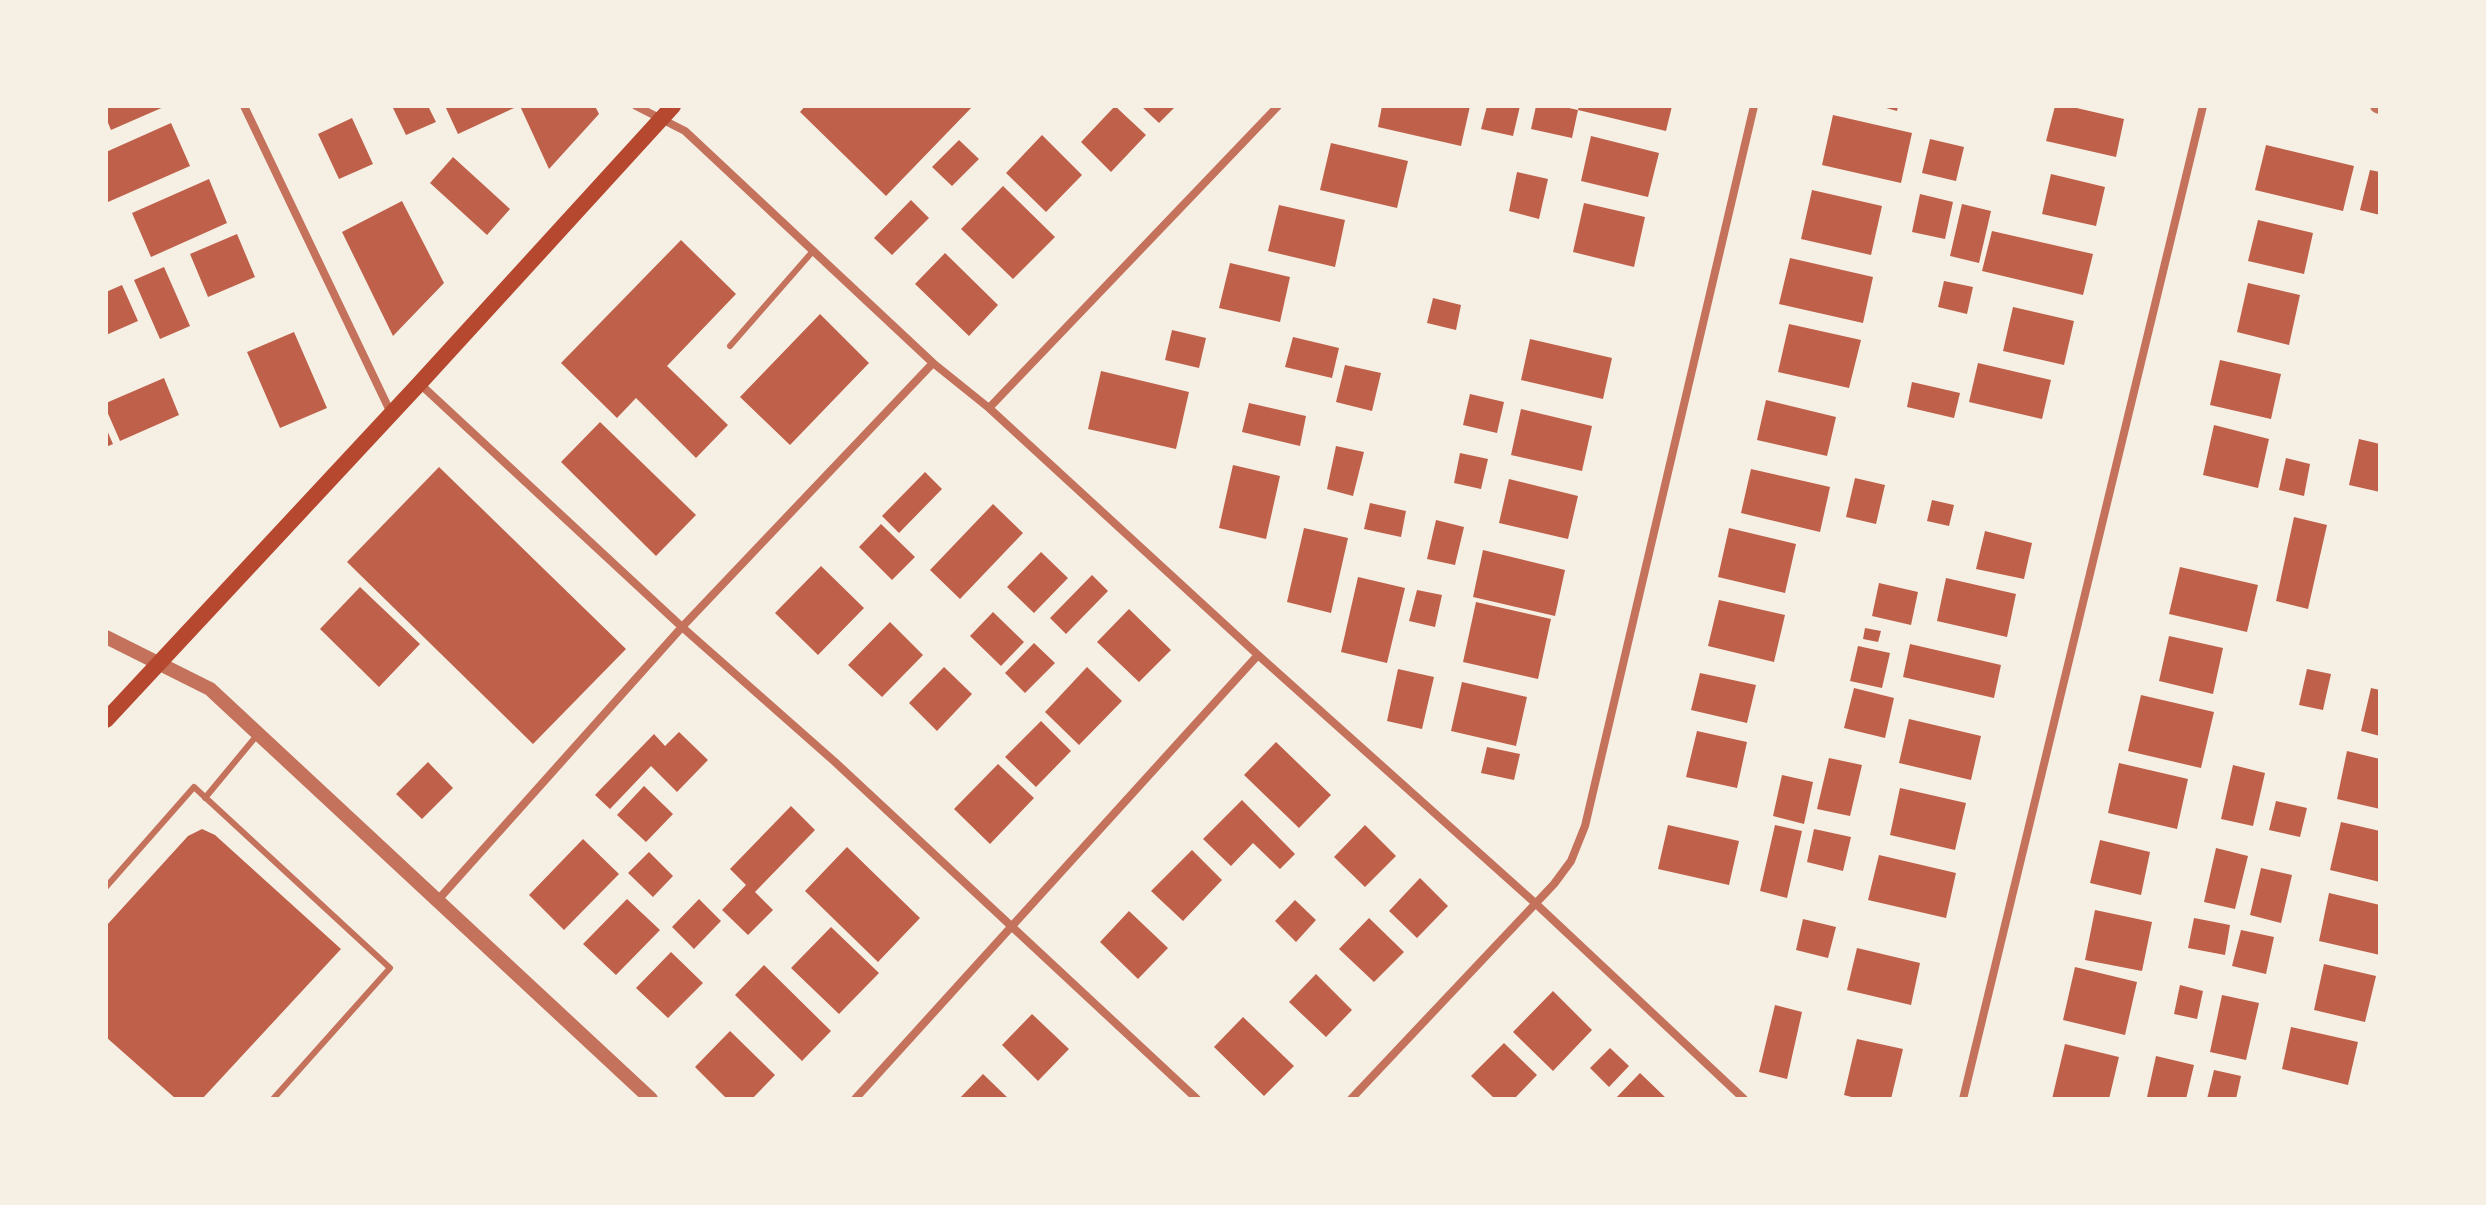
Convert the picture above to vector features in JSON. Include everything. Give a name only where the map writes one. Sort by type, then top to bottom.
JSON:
[{"type":"main road","points":[[106,720],[667,112]]},
{"type":"street","points":[[244,106],[391,414]]},
{"type":"street","points":[[636,106],[667,112],[933,363],[989,408],[1534,902],[1744,1099]]},
{"type":"street","points":[[989,408],[1278,106]]},
{"type":"street","points":[[1351,1099],[1554,884],[1571,861],[1585,826],[1754,106]]},
{"type":"street","points":[[1963,1099],[2203,106]]},
{"type":"street","points":[[436,902],[682,627],[933,363]]},
{"type":"street","points":[[419,384],[682,627],[835,762],[1197,1099]]},
{"type":"street","points":[[106,637],[210,689],[651,1099]]},
{"type":"street","points":[[855,1099],[1258,655]]},
{"type":"lane","points":[[730,346],[813,251]]},
{"type":"lane","points":[[205,798],[258,734]]},
{"type":"lane","points":[[106,887],[194,787],[390,968],[273,1099]]},
{"type":"building","points":[[106,106],[166,106],[111,130],[106,118]]},
{"type":"building","points":[[392,106],[428,106],[436,122],[406,135]]},
{"type":"building","points":[[445,106],[513,106],[514,108],[458,134]]},
{"type":"building","points":[[520,106],[595,106],[599,114],[549,169]]},
{"type":"building","points":[[805,106],[973,106],[886,196],[800,112]]},
{"type":"building","points":[[1115,106],[1146,135],[1111,172],[1081,142]]},
{"type":"building","points":[[1141,106],[1176,106],[1159,123]]},
{"type":"building","points":[[1382,106],[1470,106],[1461,146],[1378,127]]},
{"type":"building","points":[[1487,106],[1520,106],[1513,136],[1481,129]]},
{"type":"building","points":[[1536,106],[1578,110],[1572,138],[1531,129]]},
{"type":"building","points":[[1579,106],[1672,106],[1666,131],[1578,110]]},
{"type":"building","points":[[1879,106],[1898,106],[1897,111]]},
{"type":"building","points":[[2055,106],[2068,106],[2124,119],[2116,157],[2046,141]]},
{"type":"building","points":[[1833,115],[1912,133],[1901,183],[1822,165]]},
{"type":"building","points":[[352,118],[373,164],[339,179],[318,134]]},
{"type":"building","points":[[171,123],[190,166],[108,202],[106,152]]},
{"type":"building","points":[[1042,135],[1082,175],[1046,212],[1006,173]]},
{"type":"building","points":[[1591,136],[1659,153],[1648,197],[1581,181]]},
{"type":"building","points":[[1930,139],[1964,147],[1956,181],[1922,173]]},
{"type":"building","points":[[959,140],[979,159],[952,186],[932,167]]},
{"type":"building","points":[[1331,143],[1408,161],[1397,208],[1320,190]]},
{"type":"building","points":[[2266,145],[2354,166],[2343,211],[2255,190]]},
{"type":"building","points":[[453,157],[510,209],[487,235],[430,183]]},
{"type":"building","points":[[2370,170],[2380,172],[2380,215],[2360,210]]},
{"type":"building","points":[[1517,172],[1548,179],[1539,219],[1509,211]]},
{"type":"building","points":[[2051,174],[2105,187],[2096,226],[2042,214]]},
{"type":"building","points":[[209,179],[227,223],[151,257],[132,213]]},
{"type":"building","points":[[1003,186],[1055,237],[1013,279],[961,229]]},
{"type":"building","points":[[1812,190],[1882,206],[1871,255],[1801,239]]},
{"type":"building","points":[[1920,194],[1953,202],[1945,239],[1912,232]]},
{"type":"building","points":[[911,200],[929,218],[892,255],[874,238]]},
{"type":"building","points":[[402,201],[444,283],[393,336],[342,232]]},
{"type":"building","points":[[1584,203],[1645,217],[1634,267],[1573,252]]},
{"type":"building","points":[[1962,204],[1991,211],[1979,263],[1950,256]]},
{"type":"building","points":[[1279,205],[1345,220],[1335,267],[1268,251]]},
{"type":"building","points":[[2258,220],[2313,233],[2304,274],[2248,261]]},
{"type":"building","points":[[1992,231],[2093,254],[2083,295],[1982,271]]},
{"type":"building","points":[[237,234],[255,277],[208,297],[190,254]]},
{"type":"building","points":[[681,240],[736,294],[667,366],[728,425],[696,458],[636,398],[617,418],[561,363]]},
{"type":"building","points":[[945,253],[998,305],[969,336],[915,284]]},
{"type":"building","points":[[1790,258],[1873,277],[1863,323],[1779,304]]},
{"type":"building","points":[[1230,263],[1290,277],[1280,322],[1219,308]]},
{"type":"building","points":[[164,267],[190,326],[160,339],[134,280]]},
{"type":"building","points":[[1944,281],[1973,287],[1967,314],[1938,307]]},
{"type":"building","points":[[2248,283],[2300,295],[2289,345],[2237,332]]},
{"type":"building","points":[[122,285],[138,321],[106,335],[106,292]]},
{"type":"building","points":[[1433,298],[1461,305],[1456,330],[1427,323]]},
{"type":"building","points":[[2013,307],[2074,321],[2064,365],[2003,351]]},
{"type":"building","points":[[820,314],[869,363],[790,445],[740,397]]},
{"type":"building","points":[[1789,324],[1861,340],[1849,388],[1778,372]]},
{"type":"building","points":[[1172,330],[1206,338],[1199,368],[1165,360]]},
{"type":"building","points":[[294,332],[327,408],[280,428],[247,352]]},
{"type":"building","points":[[1293,337],[1339,348],[1332,378],[1285,367]]},
{"type":"building","points":[[1530,339],[1612,358],[1603,399],[1521,380]]},
{"type":"building","points":[[2220,360],[2281,374],[2271,419],[2210,405]]},
{"type":"building","points":[[1978,363],[2051,380],[2042,419],[1969,402]]},
{"type":"building","points":[[1345,365],[1381,373],[1372,411],[1336,402]]},
{"type":"building","points":[[1101,371],[1189,392],[1176,449],[1088,429]]},
{"type":"building","points":[[164,378],[179,415],[120,441],[106,403]]},
{"type":"building","points":[[1912,382],[1960,393],[1954,418],[1907,407]]},
{"type":"building","points":[[1470,394],[1504,402],[1497,433],[1463,425]]},
{"type":"building","points":[[1766,400],[1836,417],[1827,456],[1757,440]]},
{"type":"building","points":[[1249,403],[1306,416],[1300,446],[1242,432]]},
{"type":"building","points":[[1521,409],[1592,426],[1582,471],[1511,455]]},
{"type":"building","points":[[600,422],[696,515],[656,556],[561,462]]},
{"type":"building","points":[[2214,425],[2269,439],[2258,488],[2203,475]]},
{"type":"building","points":[[106,428],[113,444],[106,447]]},
{"type":"building","points":[[2359,439],[2380,444],[2380,492],[2349,485]]},
{"type":"building","points":[[1336,446],[1364,452],[1353,496],[1327,489]]},
{"type":"building","points":[[1460,453],[1488,459],[1481,489],[1454,483]]},
{"type":"building","points":[[2286,458],[2310,464],[2304,496],[2279,490]]},
{"type":"building","points":[[1233,465],[1280,476],[1266,539],[1219,528]]},
{"type":"building","points":[[439,467],[626,649],[533,744],[347,562]]},
{"type":"building","points":[[1751,469],[1830,487],[1820,532],[1741,513]]},
{"type":"building","points":[[925,472],[942,489],[899,533],[882,516]]},
{"type":"building","points":[[1855,478],[1885,485],[1876,524],[1846,517]]},
{"type":"building","points":[[1509,479],[1578,496],[1568,539],[1499,523]]},
{"type":"building","points":[[1932,500],[1954,505],[1949,526],[1927,521]]},
{"type":"building","points":[[1370,503],[1406,511],[1401,537],[1364,529]]},
{"type":"building","points":[[993,504],[1023,533],[960,599],[930,570]]},
{"type":"building","points":[[2294,517],[2327,525],[2308,609],[2276,601]]},
{"type":"building","points":[[1436,520],[1464,527],[1455,565],[1427,559]]},
{"type":"building","points":[[881,524],[915,557],[892,580],[859,547]]},
{"type":"building","points":[[1304,528],[1348,538],[1331,613],[1287,602]]},
{"type":"building","points":[[1729,528],[1796,544],[1785,593],[1718,577]]},
{"type":"building","points":[[1985,531],[2032,543],[2024,579],[1976,569]]},
{"type":"building","points":[[1483,550],[1565,570],[1555,616],[1473,597]]},
{"type":"building","points":[[1041,552],[1068,578],[1034,613],[1007,587]]},
{"type":"building","points":[[821,566],[864,608],[818,655],[775,613]]},
{"type":"building","points":[[2180,567],[2258,585],[2247,632],[2169,614]]},
{"type":"building","points":[[1092,575],[1108,591],[1066,634],[1050,618]]},
{"type":"building","points":[[1358,577],[1405,588],[1387,663],[1341,652]]},
{"type":"building","points":[[1946,578],[2016,594],[2007,637],[1937,621]]},
{"type":"building","points":[[1879,583],[1918,592],[1911,625],[1872,616]]},
{"type":"building","points":[[360,587],[420,644],[379,687],[320,629]]},
{"type":"building","points":[[1417,590],[1442,595],[1435,627],[1409,621]]},
{"type":"building","points":[[1719,600],[1785,615],[1774,662],[1708,646]]},
{"type":"building","points":[[1476,602],[1551,619],[1538,679],[1463,662]]},
{"type":"building","points":[[1129,609],[1171,650],[1139,682],[1097,642]]},
{"type":"building","points":[[993,612],[1024,642],[1001,666],[970,636]]},
{"type":"building","points":[[890,622],[923,655],[882,697],[848,665]]},
{"type":"building","points":[[1865,628],[1881,631],[1878,642],[1863,639]]},
{"type":"building","points":[[2169,636],[2223,648],[2213,694],[2159,681]]},
{"type":"building","points":[[1034,643],[1055,663],[1025,693],[1005,673]]},
{"type":"building","points":[[1910,644],[2001,665],[1994,698],[1903,677]]},
{"type":"building","points":[[1858,646],[1890,653],[1882,688],[1850,681]]},
{"type":"building","points":[[944,667],[972,694],[937,731],[909,703]]},
{"type":"building","points":[[1087,667],[1122,701],[1079,745],[1045,712]]},
{"type":"building","points":[[1398,669],[1434,677],[1422,729],[1387,721]]},
{"type":"building","points":[[2307,669],[2331,674],[2323,710],[2299,705]]},
{"type":"building","points":[[1700,673],[1756,685],[1747,723],[1691,710]]},
{"type":"building","points":[[1462,682],[1527,697],[1516,746],[1451,731]]},
{"type":"building","points":[[1854,688],[1894,698],[1885,738],[1844,728]]},
{"type":"building","points":[[2371,688],[2380,690],[2380,736],[2361,731]]},
{"type":"building","points":[[2141,695],[2214,712],[2201,768],[2128,751]]},
{"type":"building","points":[[1909,719],[1981,736],[1971,780],[1899,763]]},
{"type":"building","points":[[1041,721],[1071,751],[1036,787],[1005,757]]},
{"type":"building","points":[[1697,731],[1747,742],[1737,788],[1686,777]]},
{"type":"building","points":[[679,732],[708,760],[677,792],[651,766],[610,809],[595,795],[654,734],[665,746]]},
{"type":"building","points":[[1276,742],[1331,795],[1299,828],[1244,775]]},
{"type":"building","points":[[1487,747],[1520,754],[1514,780],[1481,773]]},
{"type":"building","points":[[2347,751],[2380,759],[2380,809],[2337,799]]},
{"type":"building","points":[[1829,758],[1862,765],[1850,816],[1817,809]]},
{"type":"building","points":[[428,762],[453,788],[422,819],[396,794]]},
{"type":"building","points":[[2119,763],[2188,779],[2177,829],[2108,813]]},
{"type":"building","points":[[998,764],[1034,798],[990,844],[954,809]]},
{"type":"building","points":[[2233,765],[2265,773],[2253,826],[2221,819]]},
{"type":"building","points":[[1782,775],[1813,782],[1804,824],[1773,816]]},
{"type":"building","points":[[644,786],[673,814],[646,842],[617,815]]},
{"type":"building","points":[[1900,788],[1966,803],[1955,850],[1890,835]]},
{"type":"building","points":[[1242,800],[1295,854],[1280,869],[1253,843],[1231,866],[1203,839]]},
{"type":"building","points":[[2276,801],[2307,808],[2300,837],[2269,830]]},
{"type":"building","points":[[791,806],[815,830],[755,892],[773,910],[748,935],[722,910],[746,885],[730,869]]},
{"type":"building","points":[[2341,822],[2380,831],[2380,882],[2330,870]]},
{"type":"building","points":[[1365,825],[1396,856],[1365,887],[1334,857]]},
{"type":"building","points":[[1668,825],[1739,841],[1729,885],[1658,869]]},
{"type":"building","points":[[1775,825],[1802,831],[1787,898],[1760,891]]},
{"type":"building","points":[[202,829],[215,835],[341,949],[202,1099],[176,1099],[106,1037],[106,926],[188,836]]},
{"type":"building","points":[[1814,829],[1851,837],[1843,871],[1807,862]]},
{"type":"building","points":[[583,839],[619,874],[564,930],[529,895]]},
{"type":"building","points":[[2100,840],[2150,852],[2141,895],[2090,883]]},
{"type":"building","points":[[847,847],[920,918],[878,962],[805,891]]},
{"type":"building","points":[[2216,848],[2248,856],[2235,909],[2204,902]]},
{"type":"building","points":[[1192,850],[1222,880],[1183,921],[1151,891]]},
{"type":"building","points":[[649,852],[673,876],[653,897],[628,873]]},
{"type":"building","points":[[1879,855],[1956,873],[1946,918],[1868,900]]},
{"type":"building","points":[[2261,868],[2292,875],[2281,923],[2250,915]]},
{"type":"building","points":[[1420,878],[1448,906],[1417,938],[1389,911]]},
{"type":"building","points":[[2329,893],[2380,905],[2380,955],[2319,941]]},
{"type":"building","points":[[627,899],[660,930],[616,975],[583,944]]},
{"type":"building","points":[[699,899],[721,921],[694,949],[672,927]]},
{"type":"building","points":[[1295,900],[1316,920],[1296,942],[1275,921]]},
{"type":"building","points":[[2095,910],[2152,922],[2142,971],[2085,960]]},
{"type":"building","points":[[1129,911],[1168,948],[1138,979],[1100,942]]},
{"type":"building","points":[[1369,918],[1404,952],[1374,982],[1339,949]]},
{"type":"building","points":[[2194,918],[2230,925],[2225,955],[2188,948]]},
{"type":"building","points":[[1803,919],[1836,927],[1828,958],[1796,950]]},
{"type":"building","points":[[831,927],[879,973],[839,1014],[791,968]]},
{"type":"building","points":[[2241,930],[2274,937],[2266,974],[2232,966]]},
{"type":"building","points":[[1857,948],[1920,963],[1911,1005],[1847,990]]},
{"type":"building","points":[[671,952],[703,983],[668,1018],[636,988]]},
{"type":"building","points":[[2324,964],[2376,976],[2365,1022],[2314,1010]]},
{"type":"building","points":[[764,965],[831,1031],[802,1061],[735,995]]},
{"type":"building","points":[[2075,967],[2137,982],[2125,1035],[2063,1020]]},
{"type":"building","points":[[1316,974],[1352,1010],[1326,1037],[1289,1002]]},
{"type":"building","points":[[2180,985],[2203,991],[2197,1019],[2174,1014]]},
{"type":"building","points":[[1553,991],[1592,1030],[1553,1071],[1513,1032]]},
{"type":"building","points":[[2222,995],[2259,1003],[2246,1060],[2210,1052]]},
{"type":"building","points":[[1775,1005],[1802,1012],[1787,1079],[1759,1072]]},
{"type":"building","points":[[1032,1014],[1069,1049],[1038,1081],[1002,1045]]},
{"type":"building","points":[[1243,1017],[1294,1066],[1264,1096],[1214,1047]]},
{"type":"building","points":[[2291,1027],[2358,1042],[2348,1085],[2282,1069]]},
{"type":"building","points":[[730,1031],[775,1075],[752,1099],[727,1099],[695,1067]]},
{"type":"building","points":[[1857,1039],[1903,1049],[1891,1099],[1859,1099],[1844,1095]]},
{"type":"building","points":[[1504,1043],[1537,1075],[1514,1099],[1495,1099],[1471,1076]]},
{"type":"building","points":[[2065,1044],[2119,1057],[2109,1099],[2052,1099]]},
{"type":"building","points":[[1610,1048],[1629,1066],[1609,1087],[1590,1068]]},
{"type":"building","points":[[2156,1056],[2194,1065],[2186,1099],[2147,1097]]},
{"type":"building","points":[[2214,1070],[2241,1076],[2236,1099],[2207,1099]]},
{"type":"building","points":[[1640,1073],[1667,1099],[1615,1099]]},
{"type":"building","points":[[983,1074],[1009,1099],[959,1099]]}]
